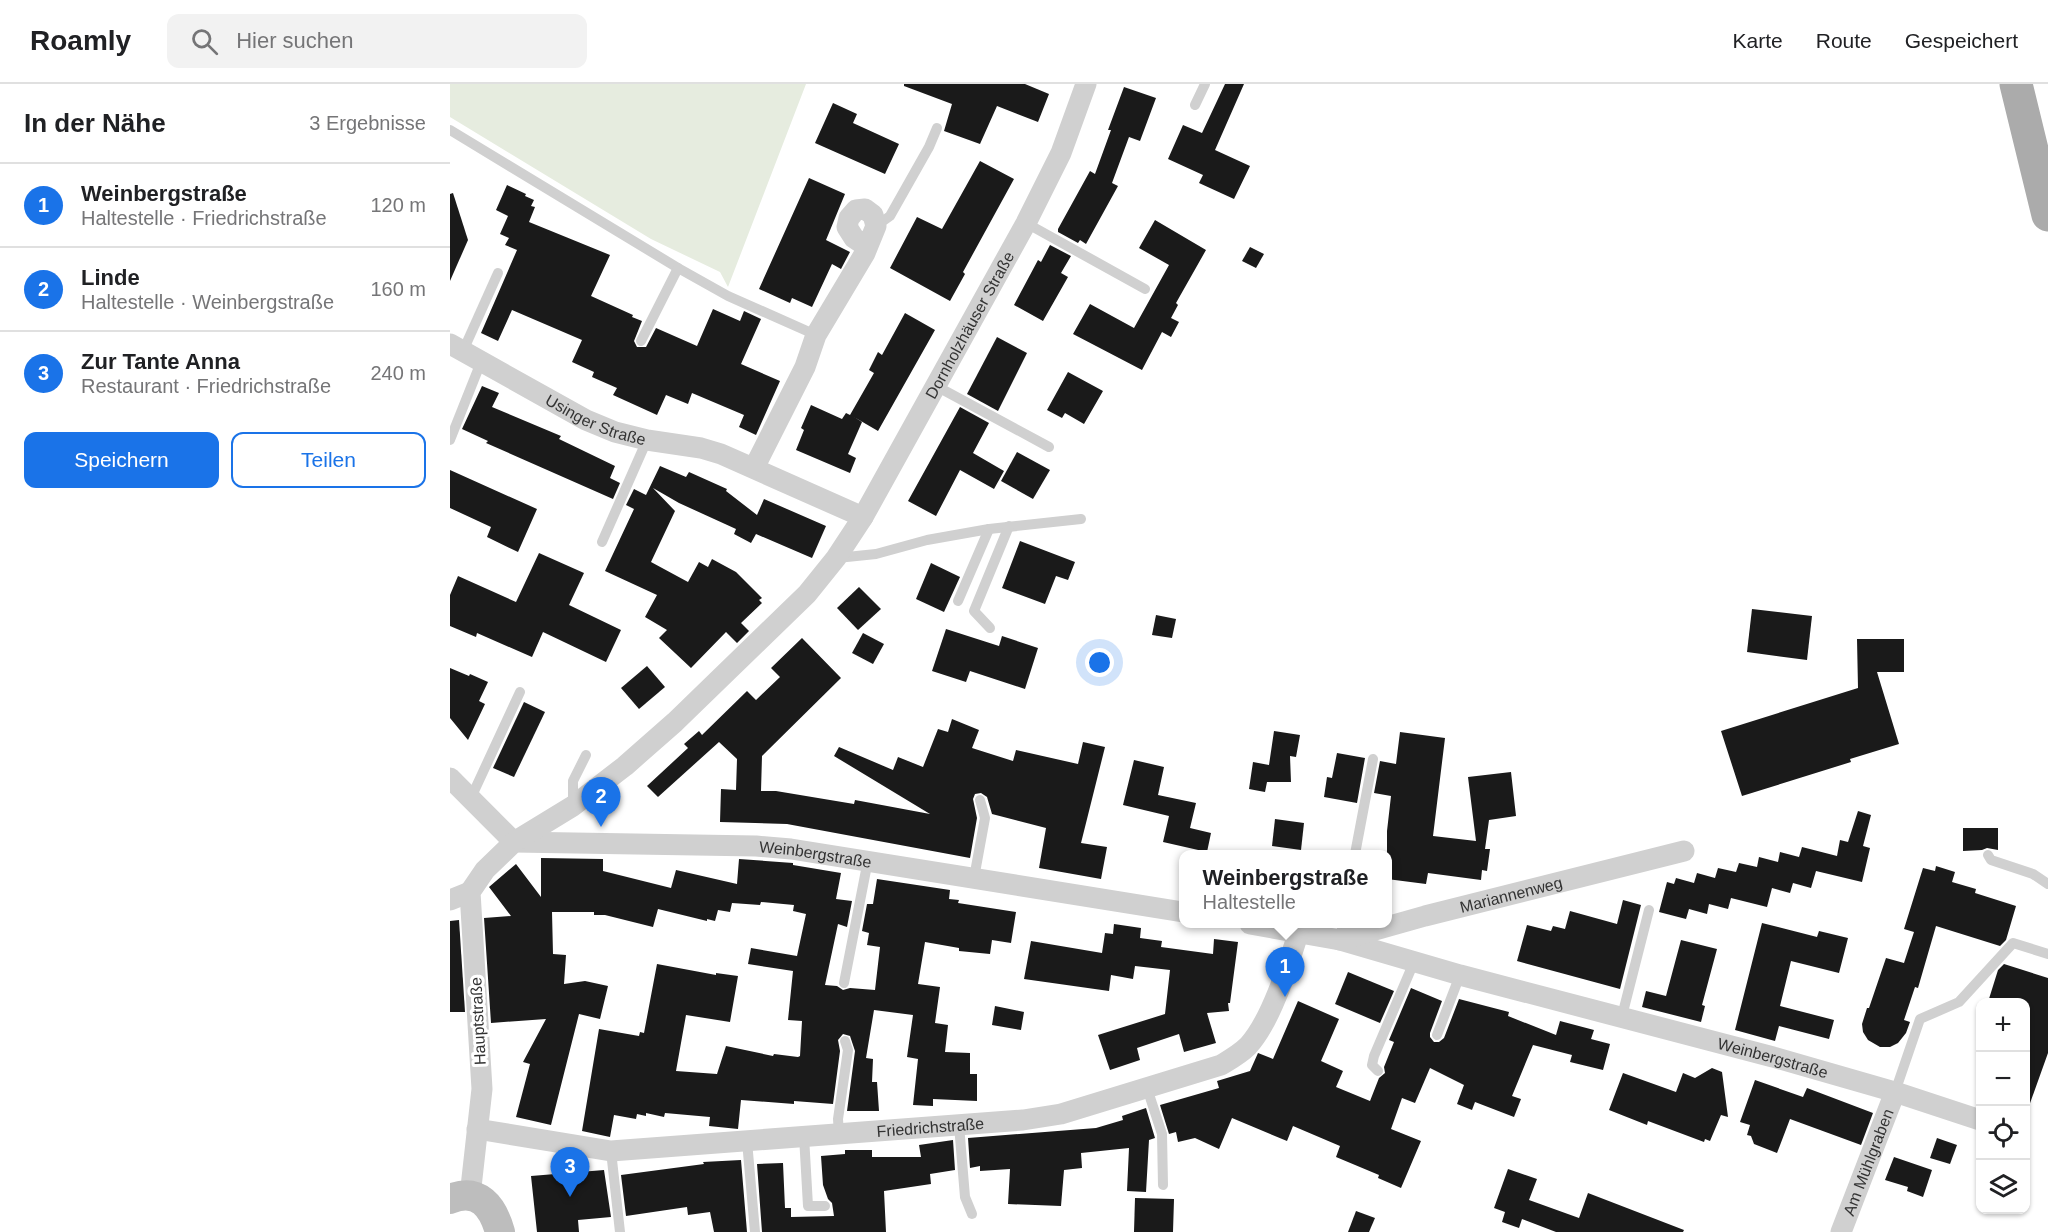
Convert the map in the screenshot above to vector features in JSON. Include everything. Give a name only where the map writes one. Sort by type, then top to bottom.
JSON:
[{"type":"main road","points":[[2016,84],[2048,215]]},
{"type":"street","name":"Dornholzhäuser Straße","points":[[514,842],[573,806],[625,766],[675,722],[807,594],[836,558],[863,517],[1026,223],[1061,153],[1086,84]]},
{"type":"street","points":[[754,468],[805,367],[816,335],[865,253],[876,226]]},
{"type":"street","name":"Usinger Straße","points":[[465,352],[586,420],[615,432],[721,454],[863,517]]},
{"type":"street","points":[[450,778],[514,842],[485,870],[470,892],[450,900]]},
{"type":"street","name":"Weinbergstraße","points":[[514,842],[756,846],[868,860],[1179,911]]},
{"type":"street","name":"Mariannenweg","points":[[1392,922],[1684,850]]},
{"type":"street","name":"Hauptstraße","points":[[460,1198],[477,1129],[482,1089],[470,892]]},
{"type":"street","name":"Weinbergstraße","points":[[1269,928],[1298,934],[1342,932],[1414,962],[1895,1092],[1976,1119]]},
{"type":"street","name":"Mariannenweg","points":[[1342,932],[1363,928]]},
{"type":"street","name":"Friedrichstraße","points":[[477,1129],[611,1151],[1043,1118],[1221,1065],[1238,1055],[1250,1044],[1275,997],[1287,970],[1298,934]]},
{"type":"street","name":"Am Mühlgraben","points":[[1841,1232],[1895,1092]]},
{"type":"street","points":[[460,1198],[480,1199],[490,1206],[500,1232]]},
{"type":"lane","points":[[1195,105],[1205,84]]},
{"type":"lane","points":[[876,226],[890,216],[937,129]]},
{"type":"lane","points":[[450,130],[678,268],[728,296],[816,335]]},
{"type":"lane","points":[[1026,223],[1145,289]]},
{"type":"lane","points":[[641,341],[678,268]]},
{"type":"lane","points":[[450,440],[465,352],[498,273]]},
{"type":"lane","points":[[936,386],[1049,447]]},
{"type":"lane","points":[[602,542],[647,440]]},
{"type":"lane","points":[[836,558],[876,554],[927,540],[989,529],[1081,519]]},
{"type":"lane","points":[[990,628],[974,611],[1009,526]]},
{"type":"lane","points":[[958,601],[989,529]]},
{"type":"lane","points":[[470,800],[520,692]]},
{"type":"lane","points":[[573,806],[573,780],[586,755]]},
{"type":"lane","points":[[1356,850],[1372,759]]},
{"type":"lane","points":[[974,878],[985,818],[980,800]]},
{"type":"lane","points":[[1988,855],[1990,860],[2033,874],[2048,884]]},
{"type":"lane","points":[[844,983],[868,860]]},
{"type":"lane","points":[[1622,1017],[1649,910]]},
{"type":"lane","points":[[1895,1092],[1920,1019],[1959,1002],[2013,943],[2048,954]]},
{"type":"lane","points":[[1378,1071],[1372,1065],[1374,1056],[1414,962]]},
{"type":"lane","points":[[1437,1035],[1460,975]]},
{"type":"lane","points":[[838,1134],[848,1050],[845,1041]]},
{"type":"lane","points":[[1147,1088],[1162,1134],[1163,1185]]},
{"type":"lane","points":[[960,1125],[965,1197],[972,1214]]},
{"type":"lane","points":[[804,1136],[808,1206],[825,1206]]},
{"type":"lane","points":[[747,1141],[754,1232]]},
{"type":"lane","points":[[611,1151],[620,1232]]},
{"type":"shaded area","points":[[450,84],[806,84],[728,287],[720,272],[651,239],[450,117]]},
{"type":"building","points":[[904,84],[1025,84],[1049,94],[1038,122],[997,106],[980,144],[944,131],[952,104],[904,86]]},
{"type":"building","points":[[1225,84],[1244,84],[1215,150],[1250,166],[1234,199],[1199,183],[1203,175],[1168,159],[1183,125],[1202,133]]},
{"type":"building","points":[[1124,87],[1156,98],[1140,141],[1129,137],[1112,183],[1118,186],[1086,244],[1080,240],[1078,243],[1058,232],[1058,229],[1090,171],[1095,174]]},
{"type":"building","points":[[833,103],[857,114],[853,123],[899,144],[885,174],[815,143]]},
{"type":"building","points":[[980,161],[1014,179],[963,272],[965,274],[950,301],[890,268],[917,217],[942,229]]},
{"type":"building","points":[[809,178],[845,194],[826,240],[850,252],[841,269],[832,264],[812,307],[792,298],[790,303],[759,289]]},
{"type":"building","points":[[507,185],[534,200],[531,206],[535,207],[529,222],[610,255],[591,296],[642,321],[634,341],[637,347],[646,347],[656,328],[697,346],[713,309],[740,321],[744,311],[761,319],[741,364],[780,381],[756,435],[739,427],[744,415],[692,393],[688,404],[666,395],[657,415],[613,395],[617,388],[592,377],[594,372],[572,362],[582,340],[512,310],[498,341],[481,333],[517,250],[505,245],[509,238],[500,234],[508,216],[496,210]]},
{"type":"building","points":[[453,193],[468,240],[450,281],[450,194]]},
{"type":"building","points":[[1155,220],[1206,250],[1176,303],[1178,305],[1171,318],[1179,322],[1171,337],[1162,332],[1142,370],[1073,334],[1090,304],[1134,328],[1169,265],[1139,248]]},
{"type":"building","points":[[1050,245],[1071,256],[1061,273],[1068,277],[1043,321],[1014,305],[1038,260],[1041,262]]},
{"type":"building","points":[[1250,247],[1264,254],[1256,268],[1242,261]]},
{"type":"building","points":[[905,313],[935,330],[878,431],[854,417],[862,422],[848,454],[856,458],[850,473],[796,450],[804,430],[801,428],[811,405],[842,419],[846,413],[850,415],[874,373],[869,370],[878,352],[882,355]]},
{"type":"building","points":[[997,337],[1027,353],[998,411],[967,394]]},
{"type":"building","points":[[1068,372],[1103,391],[1084,424],[1065,413],[1062,418],[1047,410]]},
{"type":"building","points":[[482,386],[499,393],[492,407],[561,436],[559,439],[615,466],[610,478],[620,483],[613,499],[486,443],[488,441],[462,429]]},
{"type":"building","points":[[960,407],[989,423],[973,453],[1004,471],[994,489],[960,470],[936,516],[908,501]]},
{"type":"building","points":[[1017,452],[1050,470],[1033,499],[1001,481]]},
{"type":"building","points":[[660,466],[686,477],[689,472],[727,489],[726,491],[757,515],[764,499],[826,526],[812,558],[756,534],[751,543],[734,534],[736,529],[679,503],[653,488],[675,511],[651,562],[688,582],[699,562],[708,567],[712,559],[736,572],[762,598],[759,600],[762,603],[741,623],[749,631],[737,643],[726,632],[691,668],[659,638],[667,630],[645,617],[657,595],[605,571],[634,509],[626,505],[634,489],[646,495]]},
{"type":"building","points":[[450,470],[537,509],[518,552],[487,537],[491,527],[450,508]]},
{"type":"building","points":[[1020,541],[1075,562],[1068,580],[1056,576],[1045,604],[1002,588]]},
{"type":"building","points":[[539,553],[584,573],[569,605],[621,630],[606,662],[543,632],[532,657],[477,633],[476,637],[450,626],[450,595],[458,576],[516,602]]},
{"type":"building","points":[[931,563],[960,577],[944,612],[916,599]]},
{"type":"building","points":[[859,587],[881,609],[858,630],[837,608]]},
{"type":"building","points":[[1752,609],[1812,616],[1807,660],[1747,652]]},
{"type":"building","points":[[1156,615],[1176,619],[1172,638],[1152,635]]},
{"type":"building","points":[[946,629],[999,646],[1002,636],[1038,648],[1025,689],[970,671],[966,682],[932,671]]},
{"type":"building","points":[[863,633],[884,644],[873,664],[852,653]]},
{"type":"building","points":[[802,638],[841,678],[762,756],[761,791],[776,791],[854,804],[855,800],[930,814],[834,756],[839,747],[893,770],[898,757],[923,767],[938,729],[948,732],[952,719],[979,730],[972,748],[1013,761],[1016,750],[1078,764],[1083,742],[1105,747],[1081,843],[1107,847],[1101,879],[1039,868],[1046,828],[992,814],[987,797],[981,793],[975,794],[973,799],[977,818],[970,858],[787,824],[720,822],[721,789],[736,790],[737,759],[719,742],[658,797],[647,786],[688,748],[684,744],[699,731],[702,735],[747,691],[756,700],[780,677],[771,668]]},
{"type":"building","points":[[1857,639],[1904,639],[1904,672],[1877,672],[1899,744],[1850,759],[1851,762],[1742,796],[1721,731],[1858,688]]},
{"type":"building","points":[[647,666],[665,687],[639,709],[621,688]]},
{"type":"building","points":[[450,668],[488,682],[479,701],[485,704],[468,740],[450,718]]},
{"type":"building","points":[[524,702],[545,712],[514,777],[493,768]]},
{"type":"building","points":[[1274,731],[1300,735],[1296,757],[1290,756],[1291,782],[1267,782],[1265,792],[1249,789],[1253,762],[1269,765]]},
{"type":"building","points":[[1400,732],[1445,738],[1433,836],[1476,841],[1468,777],[1511,772],[1516,816],[1489,820],[1485,849],[1490,849],[1487,871],[1482,870],[1481,880],[1428,873],[1426,884],[1392,880],[1392,850],[1387,850],[1391,796],[1374,793],[1380,761],[1396,764]]},
{"type":"building","points":[[1337,753],[1365,758],[1357,803],[1324,797],[1327,777],[1332,778]]},
{"type":"building","points":[[1134,760],[1164,767],[1158,795],[1196,803],[1190,828],[1211,833],[1207,850],[1163,842],[1169,816],[1123,805]]},
{"type":"building","points":[[1858,811],[1871,815],[1863,846],[1870,848],[1862,882],[1816,871],[1811,888],[1793,883],[1790,893],[1772,888],[1767,907],[1731,898],[1728,909],[1709,904],[1707,914],[1689,909],[1686,919],[1659,912],[1667,882],[1674,884],[1676,878],[1694,883],[1697,873],[1715,878],[1718,868],[1736,872],[1739,863],[1757,867],[1759,857],[1778,862],[1780,852],[1799,857],[1802,847],[1837,856],[1840,840],[1848,842]]},
{"type":"building","points":[[1275,819],[1304,823],[1301,850],[1272,846]]},
{"type":"building","points":[[1963,828],[1998,828],[1998,850],[1987,848],[1963,851]]},
{"type":"building","points":[[541,858],[603,859],[603,871],[671,888],[676,870],[737,884],[739,859],[793,863],[793,865],[841,873],[836,899],[852,901],[847,927],[838,924],[825,985],[837,986],[843,990],[850,988],[875,990],[880,947],[867,945],[869,933],[862,931],[867,904],[873,904],[877,879],[950,890],[949,899],[959,900],[958,903],[1016,912],[1011,943],[992,940],[990,954],[959,951],[959,948],[925,942],[918,984],[940,987],[935,1023],[948,1025],[945,1052],[970,1053],[970,1074],[977,1074],[977,1101],[933,1099],[933,1106],[913,1105],[918,1059],[907,1057],[913,1015],[874,1010],[866,1058],[873,1059],[872,1082],[877,1082],[879,1111],[847,1111],[855,1051],[850,1036],[843,1034],[838,1040],[840,1051],[833,1104],[741,1100],[738,1129],[709,1126],[710,1117],[665,1113],[664,1117],[646,1113],[646,1116],[637,1114],[636,1119],[614,1115],[610,1137],[582,1131],[599,1029],[639,1036],[640,1032],[644,1033],[657,964],[716,975],[716,973],[738,976],[730,1022],[686,1015],[676,1071],[717,1074],[726,1046],[773,1056],[774,1054],[800,1056],[802,1021],[788,1020],[793,971],[748,964],[751,948],[797,956],[806,914],[793,911],[794,905],[761,902],[760,905],[732,903],[730,912],[718,910],[715,921],[658,909],[653,927],[605,915],[594,915],[594,912],[552,912],[553,954],[566,955],[564,984],[585,981],[608,986],[600,1019],[579,1014],[551,1125],[516,1117],[530,1064],[523,1062],[546,1019],[491,1023],[484,918],[511,916],[489,887],[516,864],[541,897]]},
{"type":"building","points":[[1936,866],[1955,872],[1952,882],[1976,889],[1975,893],[2016,906],[2006,940],[2000,946],[1936,926],[1918,988],[1915,987],[1904,1020],[1910,1022],[1906,1033],[1898,1043],[1890,1047],[1880,1047],[1868,1040],[1863,1032],[1862,1024],[1886,958],[1904,963],[1914,932],[1904,929],[1923,868],[1935,871]]},
{"type":"building","points":[[1623,900],[1641,905],[1620,989],[1517,961],[1527,925],[1551,931],[1553,926],[1565,929],[1570,911],[1617,924]]},
{"type":"building","points":[[459,920],[465,1012],[450,1012],[450,921]]},
{"type":"building","points":[[1762,923],[1817,937],[1819,931],[1848,938],[1839,973],[1791,961],[1780,1006],[1834,1020],[1829,1039],[1779,1026],[1775,1041],[1735,1030]]},
{"type":"building","points":[[1114,924],[1141,928],[1140,938],[1162,941],[1161,947],[1213,954],[1214,939],[1238,942],[1230,1003],[1228,1003],[1229,1011],[1207,1013],[1216,1043],[1184,1052],[1179,1034],[1137,1048],[1140,1060],[1110,1070],[1098,1035],[1165,1014],[1170,970],[1135,966],[1133,979],[1111,975],[1109,991],[1024,979],[1031,941],[1102,953],[1105,933],[1113,934]]},
{"type":"building","points":[[1681,940],[1717,949],[1702,1005],[1705,1006],[1701,1022],[1642,1007],[1646,991],[1666,996]]},
{"type":"building","points":[[2004,964],[2048,978],[2048,1053],[2030,1103],[2030,998],[1989,998],[1998,970]]},
{"type":"building","points":[[1348,972],[1394,991],[1380,1023],[1335,1004]]},
{"type":"building","points":[[1411,988],[1442,1001],[1430,1033],[1434,1042],[1439,1042],[1444,1038],[1459,999],[1509,1012],[1508,1016],[1556,1035],[1560,1021],[1594,1030],[1591,1039],[1610,1044],[1603,1070],[1570,1062],[1572,1055],[1533,1045],[1512,1096],[1521,1099],[1514,1117],[1475,1102],[1472,1110],[1457,1104],[1464,1085],[1430,1068],[1415,1103],[1402,1098],[1391,1129],[1421,1141],[1401,1188],[1378,1178],[1379,1175],[1336,1157],[1340,1146],[1293,1126],[1287,1141],[1232,1118],[1219,1149],[1195,1138],[1178,1142],[1176,1132],[1169,1134],[1160,1105],[1219,1088],[1217,1081],[1250,1071],[1258,1053],[1273,1059],[1298,1001],[1339,1019],[1321,1061],[1343,1071],[1336,1087],[1370,1101],[1379,1078],[1385,1073],[1384,1067],[1394,1042],[1389,1040]]},
{"type":"building","points":[[995,1006],[1024,1012],[1021,1030],[992,1025]]},
{"type":"building","points":[[1712,1068],[1722,1072],[1728,1117],[1721,1115],[1710,1141],[1705,1139],[1704,1142],[1648,1121],[1647,1125],[1609,1110],[1623,1073],[1676,1092],[1683,1073],[1695,1078]]},
{"type":"building","points":[[1755,1080],[1803,1097],[1807,1088],[1873,1113],[1861,1145],[1790,1119],[1777,1153],[1754,1144],[1751,1136],[1747,1135],[1750,1125],[1740,1122]]},
{"type":"building","points":[[1146,1108],[1155,1138],[1149,1140],[1146,1192],[1127,1191],[1129,1148],[1081,1153],[1082,1168],[1064,1170],[1061,1206],[1008,1204],[1010,1169],[980,1171],[980,1166],[970,1168],[968,1138],[1096,1128],[1123,1120],[1122,1116]]},
{"type":"building","points":[[1937,1138],[1957,1145],[1950,1164],[1930,1158]]},
{"type":"building","points":[[953,1140],[955,1170],[930,1174],[931,1184],[884,1191],[886,1232],[762,1232],[757,1164],[783,1163],[785,1208],[791,1208],[791,1217],[834,1216],[832,1203],[823,1185],[821,1156],[845,1154],[845,1150],[872,1150],[872,1157],[921,1157],[919,1145]]},
{"type":"building","points":[[1894,1157],[1932,1170],[1923,1197],[1907,1191],[1908,1187],[1885,1180]]},
{"type":"building","points":[[741,1160],[747,1232],[714,1232],[710,1212],[688,1215],[687,1207],[626,1216],[621,1175],[704,1164],[703,1162]]},
{"type":"building","points":[[1508,1169],[1537,1179],[1529,1200],[1579,1218],[1588,1193],[1684,1230],[1683,1232],[1556,1232],[1522,1219],[1519,1228],[1502,1222],[1505,1212],[1494,1208]]},
{"type":"building","points":[[604,1170],[611,1217],[578,1220],[579,1232],[537,1232],[531,1176]]},
{"type":"building","points":[[1135,1198],[1174,1199],[1173,1232],[1134,1232]]},
{"type":"building","points":[[1356,1211],[1375,1218],[1369,1232],[1348,1232]]},
{"type":"place","name":"Linde","points":[[601,827]]},
{"type":"place","name":"Weinbergstraße","points":[[1285,997]]},
{"type":"place","name":"Zur Tante Anna","points":[[570,1197]]}]
